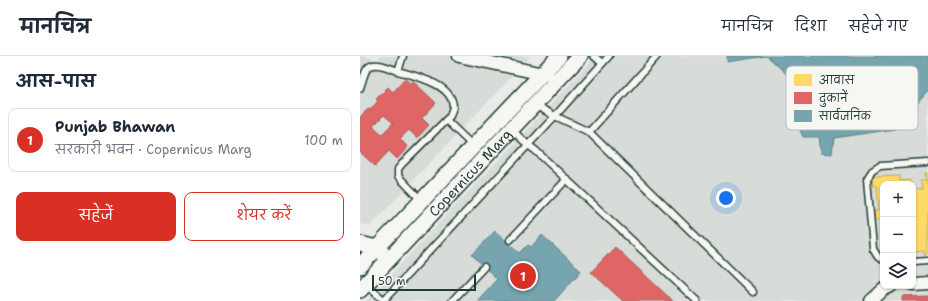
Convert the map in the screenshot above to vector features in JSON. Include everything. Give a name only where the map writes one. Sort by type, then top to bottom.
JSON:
[{"type":"street","points":[[459,56],[543,73],[559,78]]},
{"type":"street","name":"Copernicus Marg","points":[[362,262],[422,201],[559,56]]},
{"type":"street","name":"Copernicus Marg","points":[[362,285],[380,269],[580,56]]},
{"type":"street","points":[[360,244],[376,248],[390,258]]},
{"type":"street","points":[[362,262],[380,269]]},
{"type":"street","points":[[916,284],[928,283]]},
{"type":"street","points":[[871,301],[885,289]]},
{"type":"lane","points":[[398,72],[403,56]]},
{"type":"lane","points":[[594,56],[602,63]]},
{"type":"lane","points":[[362,285],[384,301],[609,56]]},
{"type":"lane","points":[[589,132],[657,56]]},
{"type":"lane","points":[[360,88],[367,69],[372,65],[381,65],[398,72],[422,78],[435,84],[446,92],[451,99],[453,108],[450,116],[402,164],[398,170],[398,176],[422,201]]},
{"type":"lane","points":[[534,105],[589,132],[753,292]]},
{"type":"lane","points":[[446,120],[473,146]]},
{"type":"lane","points":[[511,129],[697,301]]},
{"type":"lane","points":[[880,258],[873,249],[867,179],[872,171],[880,166],[928,163]]},
{"type":"lane","points":[[510,240],[566,179]]},
{"type":"lane","points":[[916,262],[928,261]]},
{"type":"lane","points":[[452,301],[484,267]]},
{"type":"shaded area","points":[[360,56],[379,60],[380,56],[531,56],[370,226],[360,224]]},
{"type":"shaded area","points":[[596,56],[928,56],[928,301],[366,301]]},
{"type":"building: आवास","points":[[926,173],[928,173],[928,254],[925,255],[925,251],[916,252],[916,189],[922,188],[921,180],[927,180]]},
{"type":"building: आवास","points":[[899,176],[899,181],[880,181],[880,219],[875,220],[874,210],[879,210],[877,186],[873,186],[872,177]]},
{"type":"building: दुकानें","points":[[405,79],[411,84],[413,81],[436,103],[422,118],[429,125],[417,138],[409,130],[400,139],[408,147],[397,159],[389,151],[375,166],[360,152],[360,117],[368,109],[370,110],[378,101],[376,99],[388,87],[393,92]],"holes":[[[384,115],[393,123],[382,134],[373,126]]]},
{"type":"building: दुकानें","points":[[615,247],[673,301],[623,301],[591,272]]},
{"type":"building: दुकानें","points":[[928,296],[928,301],[903,301],[903,297]]},
{"type":"building: सार्वजनिक","points":[[727,56],[767,56],[727,62]]},
{"type":"building: सार्वजनिक","points":[[767,56],[928,56],[928,90],[918,102],[918,66],[786,66],[786,74]]},
{"type":"building: सार्वजनिक","points":[[800,130],[888,130],[834,138],[832,154],[821,153],[819,137],[803,137]]},
{"type":"building: सार्वजनिक","points":[[495,231],[520,253],[528,245],[531,247],[542,235],[581,271],[554,301],[477,301],[497,279],[472,255]]},
{"type":"place","name":"Punjab Bhawan","points":[[523,276]]}]
